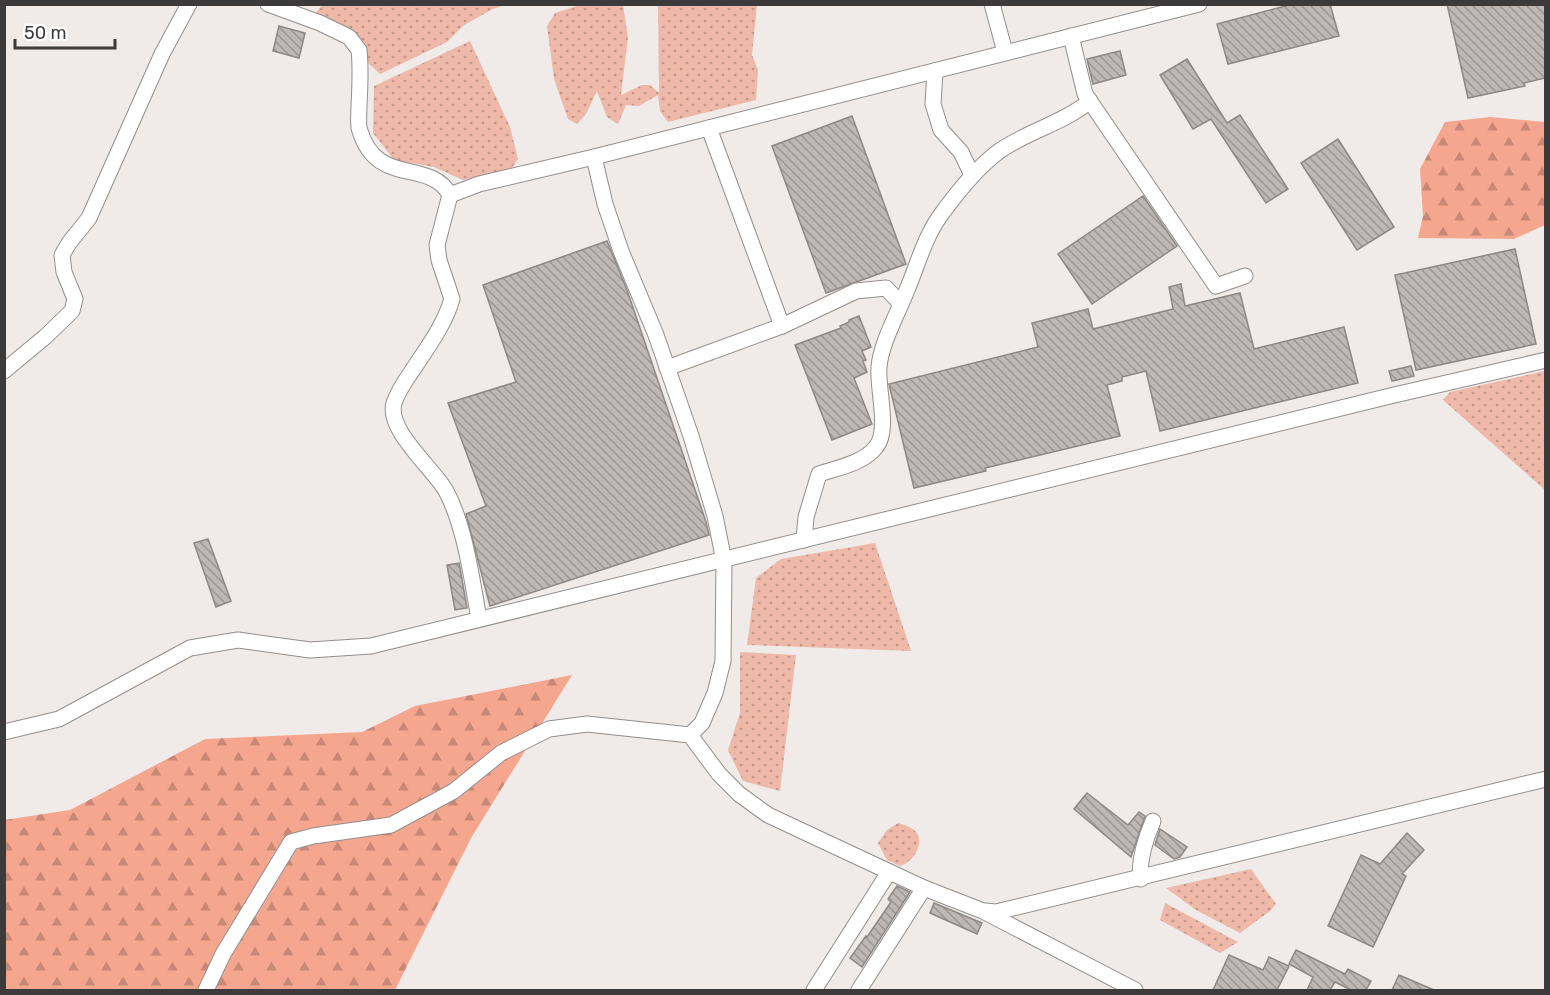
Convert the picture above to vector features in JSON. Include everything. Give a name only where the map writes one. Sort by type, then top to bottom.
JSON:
[{"type":"street","points":[[4,371],[45,338],[72,311],[75,299],[64,272],[63,255],[69,243],[89,218],[162,54],[189,4]]},
{"type":"street","points":[[268,4],[320,23],[349,37],[359,50],[359,127],[370,153],[388,167],[437,180],[450,195]]},
{"type":"street","points":[[993,4],[1005,52]]},
{"type":"street","points":[[450,195],[479,184],[1199,4]]},
{"type":"street","points":[[1071,36],[1085,94],[1216,286],[1245,276]]},
{"type":"street","points":[[935,70],[933,104],[941,130],[961,152],[972,175]]},
{"type":"street","points":[[804,540],[806,517],[819,474],[861,459],[877,447],[883,429],[879,366],[891,327],[921,250],[941,213],[972,175],[999,151],[1031,133],[1062,120],[1090,101]]},
{"type":"street","points":[[709,128],[782,326]]},
{"type":"street","points":[[594,157],[621,251],[692,436],[715,516],[724,561],[723,661],[715,693],[702,723],[690,735]]},
{"type":"street","points":[[450,195],[437,245],[438,260],[452,299],[442,324],[399,390],[393,405],[397,424],[446,491],[470,567],[478,619]]},
{"type":"street","points":[[667,368],[782,326],[856,291],[886,288],[901,304]]},
{"type":"street","points":[[4,732],[59,719],[190,648],[238,640],[310,651],[371,646],[1545,360]]},
{"type":"street","points":[[206,990],[223,954],[291,842],[313,836],[392,825],[454,791],[501,753],[549,729],[587,724],[690,735],[719,774],[739,794],[768,814],[924,888],[983,911],[1135,990]]},
{"type":"street","points":[[983,911],[996,912],[1141,879],[1545,779]]},
{"type":"street","points":[[1141,879],[1139,868],[1146,837],[1153,822]]},
{"type":"street","points":[[820,986],[889,872]]},
{"type":"street","points":[[859,990],[924,888]]},
{"type":"shaded area","points":[[322,5],[505,5],[464,25],[447,42],[380,74],[315,14]]},
{"type":"shaded area","points":[[580,5],[623,5],[628,37],[621,95],[642,85],[650,85],[659,93],[658,5],[757,5],[752,55],[758,70],[756,100],[668,122],[660,111],[658,95],[639,106],[626,105],[618,124],[607,117],[597,91],[586,114],[577,124],[568,119],[554,79],[547,26],[555,13]]},
{"type":"shaded area","points":[[470,41],[510,127],[518,159],[512,168],[463,180],[434,167],[394,160],[373,133],[374,86]]},
{"type":"shaded area","points":[[1545,371],[1545,490],[1443,400],[1450,392]]},
{"type":"shaded area","points":[[875,543],[911,651],[747,645],[756,578],[781,559]]},
{"type":"shaded area","points":[[740,652],[796,655],[780,791],[743,781],[728,750],[740,713]]},
{"type":"shaded area","points":[[898,823],[915,830],[919,840],[915,854],[908,862],[900,866],[887,860],[878,843],[887,830]]},
{"type":"shaded area","points":[[1251,869],[1276,904],[1240,933],[1196,910],[1166,888]]},
{"type":"shaded area","points":[[1165,903],[1238,942],[1220,953],[1160,920]]},
{"type":"green space","points":[[1490,117],[1545,122],[1545,225],[1514,239],[1418,238],[1423,216],[1420,169],[1445,122]]},
{"type":"green space","points":[[572,675],[471,838],[395,990],[5,990],[4,820],[70,810],[205,739],[362,732],[415,706]]},
{"type":"building","points":[[1293,4],[1330,4],[1339,36],[1228,64],[1217,24]]},
{"type":"building","points":[[1447,4],[1545,4],[1545,78],[1524,83],[1525,86],[1468,98]]},
{"type":"building","points":[[279,26],[305,33],[299,58],[273,51]]},
{"type":"building","points":[[1120,51],[1126,75],[1093,84],[1087,59]]},
{"type":"building","points":[[1187,59],[1227,123],[1240,115],[1288,189],[1266,203],[1211,119],[1193,129],[1160,75]]},
{"type":"building","points":[[852,116],[906,264],[826,293],[772,146]]},
{"type":"building","points":[[1338,139],[1394,227],[1357,250],[1301,163]]},
{"type":"building","points":[[1143,196],[1177,246],[1092,304],[1058,254]]},
{"type":"building","points":[[607,241],[627,290],[709,535],[490,606],[466,514],[486,506],[448,403],[516,382],[483,285]]},
{"type":"building","points":[[1515,249],[1536,344],[1416,370],[1395,275]]},
{"type":"building","points":[[1181,284],[1185,306],[1240,293],[1254,349],[1344,327],[1358,383],[1160,431],[1146,371],[1122,377],[1122,381],[1107,385],[1120,436],[985,468],[986,471],[914,488],[889,384],[1038,347],[1032,323],[1088,309],[1093,329],[1173,309],[1169,287]]},
{"type":"building","points":[[859,316],[871,347],[862,351],[866,360],[863,361],[867,372],[854,378],[872,424],[832,440],[795,345],[841,328],[840,326],[849,320]]},
{"type":"building","points":[[1411,366],[1414,376],[1392,381],[1389,371]]},
{"type":"building","points":[[208,539],[231,601],[216,607],[194,543]]},
{"type":"building","points":[[459,563],[467,608],[455,610],[447,565]]},
{"type":"building","points":[[1087,793],[1128,825],[1139,812],[1145,816],[1131,857],[1074,809]]},
{"type":"building","points":[[1160,829],[1187,847],[1180,857],[1174,859],[1155,845]]},
{"type":"building","points":[[1407,833],[1424,850],[1402,874],[1406,876],[1373,947],[1328,926],[1361,855],[1380,864]]},
{"type":"building","points":[[897,886],[910,892],[862,967],[850,958],[891,902],[888,899]]},
{"type":"building","points":[[934,903],[982,923],[977,934],[930,913]]},
{"type":"building","points":[[1296,950],[1345,974],[1348,969],[1371,981],[1366,990],[1351,990],[1335,982],[1330,990],[1307,990],[1313,977],[1289,964]]},
{"type":"building","points":[[1229,955],[1263,970],[1269,957],[1289,966],[1277,990],[1213,990]]},
{"type":"building","points":[[1399,975],[1434,990],[1392,990]]}]
